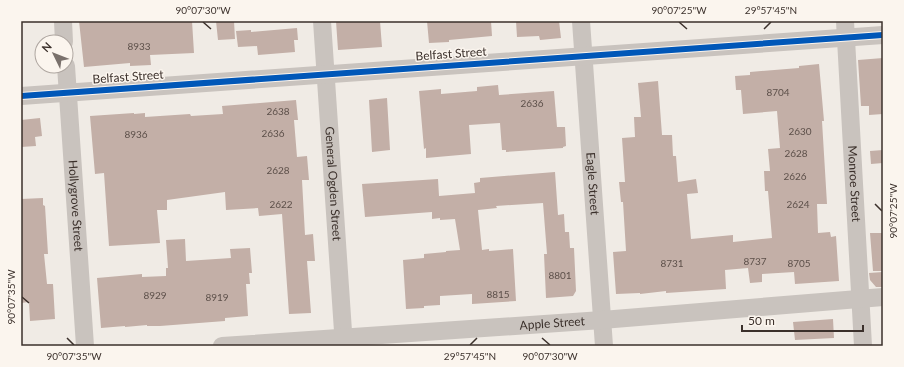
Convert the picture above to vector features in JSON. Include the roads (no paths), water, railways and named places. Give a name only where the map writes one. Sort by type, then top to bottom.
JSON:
[{"type":"street","points":[[63,21],[64,34]]},
{"type":"street","name":"General Ogden Street","points":[[322,21],[344,342]]},
{"type":"street","name":"Eagle Street","points":[[581,21],[604,346]]},
{"type":"street","name":"Belfast Street","points":[[21,96],[583,56],[846,29],[883,34]]},
{"type":"street","name":"Monroe Street","points":[[846,29],[863,346]]},
{"type":"street","name":"Hollygrove Street","points":[[67,74],[85,346]]},
{"type":"street","name":"Apple Street","points":[[222,346],[344,342],[883,297]]}]
